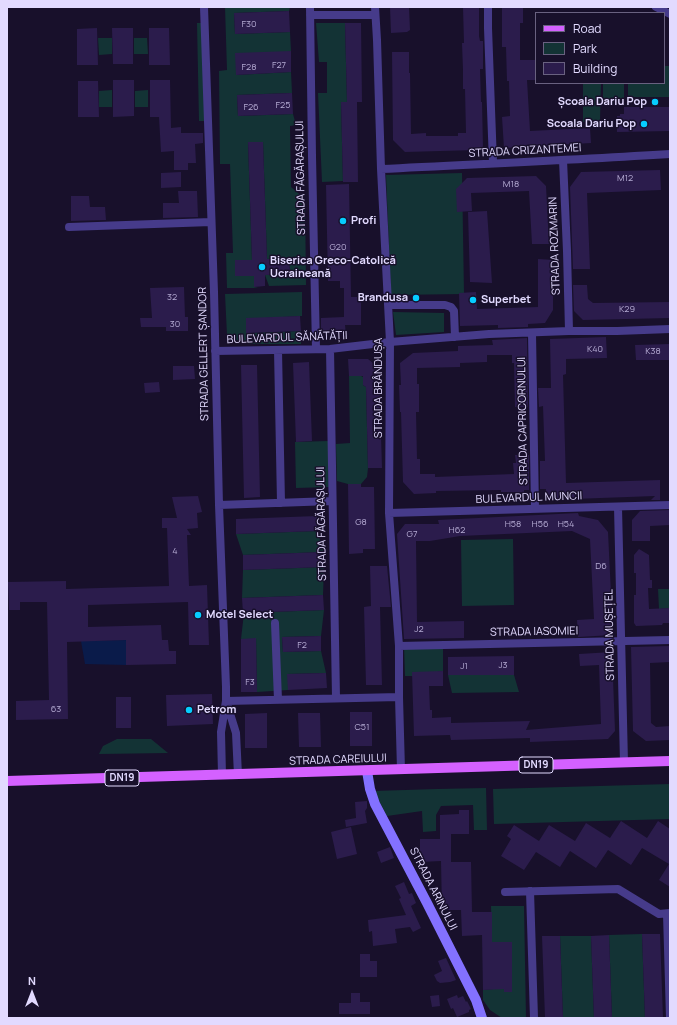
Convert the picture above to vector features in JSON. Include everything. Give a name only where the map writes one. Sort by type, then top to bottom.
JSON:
[{"type":"main road","name":"STRADA CAREIULUI","points":[[7,781],[670,761]]},
{"type":"street","name":"STRADA GELLERT ȘANDOR","points":[[204,7],[226,701],[222,732],[222,775]]},
{"type":"street","points":[[488,7],[493,163]]},
{"type":"street","points":[[656,7],[670,14]]},
{"type":"street","points":[[310,11],[375,11]]},
{"type":"street","name":"STRADA FĂGĂRAȘULUI","points":[[310,11],[316,349]]},
{"type":"street","name":"STRADA BRÂNDUȘA","points":[[375,11],[380,169],[390,342],[389,513],[399,646],[401,770]]},
{"type":"street","name":"STRADA CRIZANTEMEI","points":[[380,169],[670,154]]},
{"type":"street","name":"STRADA ROZMARIN","points":[[563,160],[569,331]]},
{"type":"street","points":[[69,227],[211,222]]},
{"type":"street","points":[[388,305],[445,305],[450,307],[454,311],[455,337]]},
{"type":"street","name":"BULEVARDUL SĂNĂTĂȚII","points":[[215,351],[330,349],[390,342],[489,334],[670,329]]},
{"type":"street","name":"STRADA CAPRICORNULUI","points":[[532,333],[535,509]]},
{"type":"street","name":"STRADA FĂGĂRAȘULUI","points":[[330,349],[336,698]]},
{"type":"street","points":[[278,350],[281,503]]},
{"type":"street","points":[[219,505],[332,501]]},
{"type":"street","name":"BULEVARDUL MUNCII","points":[[389,513],[670,505]]},
{"type":"street","name":"STRADA MUȘEȚEL","points":[[618,507],[624,762]]},
{"type":"street","points":[[275,623],[278,700]]},
{"type":"street","name":"STRADA IASOMIEI","points":[[399,646],[670,640]]},
{"type":"street","points":[[226,701],[399,697]]},
{"type":"street","name":"STRADA GELLERT ȘANDOR","points":[[226,701],[236,733],[238,775]]},
{"type":"street","name":"STRADA ARINULUI","points":[[367,771],[370,789],[375,804],[428,903],[476,1000],[482,1018]]},
{"type":"street","points":[[505,892],[618,889],[659,914],[669,914],[670,1018]]},
{"type":"street","points":[[530,891],[534,1018]]},
{"type":"green space","points":[[225,7],[290,7],[289,11],[234,13],[235,34],[290,32],[291,51],[236,75],[291,72],[292,93],[237,95],[238,116],[293,114],[296,125],[290,126],[291,187],[305,199],[306,285],[269,286],[265,275],[290,274],[289,258],[267,259],[263,142],[248,142],[252,260],[235,260],[235,276],[254,276],[254,287],[258,288],[227,288],[226,253],[233,253],[230,164],[220,164],[219,71],[227,70]]},
{"type":"green space","points":[[197,23],[205,23],[208,121],[199,121]]},
{"type":"green space","points":[[316,23],[345,23],[347,102],[341,103],[343,181],[322,182],[318,93],[327,93],[327,62],[319,62]]},
{"type":"green space","points":[[98,38],[112,38],[112,54],[99,55]]},
{"type":"green space","points":[[134,38],[147,38],[148,54],[134,54]]},
{"type":"green space","points":[[665,66],[670,66],[670,97],[628,97],[628,84],[665,84]]},
{"type":"green space","points":[[583,84],[601,84],[600,121],[583,122]]},
{"type":"green space","points":[[603,84],[624,84],[624,104],[603,104]]},
{"type":"green space","points":[[112,90],[112,107],[99,107],[99,91]]},
{"type":"green space","points":[[148,90],[148,107],[135,107],[135,91]]},
{"type":"green space","points":[[462,173],[464,294],[391,295],[386,175]]},
{"type":"green space","points":[[302,292],[302,316],[246,319],[247,333],[301,331],[301,344],[245,344],[227,335],[225,294]]},
{"type":"green space","points":[[393,312],[444,313],[444,332],[396,335]]},
{"type":"green space","points":[[349,376],[363,377],[363,385],[366,387],[368,468],[367,477],[361,484],[348,484],[337,481],[336,444],[350,443]]},
{"type":"green space","points":[[328,441],[329,487],[296,488],[295,442]]},
{"type":"green space","points":[[317,531],[324,552],[243,555],[236,534]]},
{"type":"green space","points":[[513,539],[514,605],[462,606],[461,540]]},
{"type":"green space","points":[[324,567],[323,595],[242,598],[243,570]]},
{"type":"green space","points":[[658,589],[670,589],[670,608],[659,609]]},
{"type":"green space","points":[[324,610],[321,636],[282,637],[283,652],[321,651],[326,673],[288,674],[288,690],[257,692],[256,639],[241,639],[244,613]]},
{"type":"green space","points":[[443,645],[443,671],[405,676],[404,646]]},
{"type":"green space","points":[[448,675],[514,675],[519,692],[452,693]]},
{"type":"green space","points":[[117,739],[151,739],[168,753],[99,754],[103,746]]},
{"type":"green space","points":[[670,784],[670,819],[494,824],[493,789]]},
{"type":"green space","points":[[486,788],[487,830],[474,830],[473,805],[441,806],[436,815],[436,831],[423,832],[422,811],[387,816],[374,791],[437,789]]},
{"type":"green space","points":[[491,906],[524,906],[526,1018],[502,1018],[490,1010],[483,1000],[483,990],[504,987],[504,992],[512,992],[512,942],[492,945]]},
{"type":"green space","points":[[642,934],[645,1018],[612,1018],[609,935]]},
{"type":"green space","points":[[560,936],[591,936],[594,1018],[563,1018]]},
{"type":"water","points":[[126,640],[126,665],[85,664],[81,641]]},
{"type":"building","points":[[390,7],[409,7],[410,30],[407,32],[391,33]]},
{"type":"building","points":[[463,7],[479,7],[479,36],[480,41],[483,41],[483,69],[480,69],[483,148],[476,148],[476,150],[405,152],[393,140],[392,52],[409,52],[411,134],[426,133],[426,136],[458,136],[458,133],[466,133],[465,89],[463,89]]},
{"type":"building","points":[[502,7],[523,7],[523,23],[520,23],[520,60],[535,60],[535,80],[527,80],[530,131],[590,128],[591,143],[504,148],[502,117],[510,116],[506,47],[502,47]]},
{"type":"building","points":[[289,11],[290,32],[235,34],[234,13]]},
{"type":"building","points":[[345,23],[361,23],[362,102],[357,102],[358,182],[343,182],[341,102],[347,102]]},
{"type":"building","points":[[97,28],[98,65],[77,65],[77,29]]},
{"type":"building","points":[[112,28],[133,28],[133,64],[113,64]]},
{"type":"building","points":[[149,28],[169,28],[170,65],[149,65]]},
{"type":"building","points":[[291,51],[291,72],[236,75],[235,53]]},
{"type":"building","points":[[113,80],[134,80],[134,116],[113,117]]},
{"type":"building","points":[[150,80],[170,80],[171,128],[181,127],[181,133],[203,133],[203,143],[195,144],[196,163],[188,163],[188,170],[174,170],[174,151],[161,152],[159,117],[150,117]]},
{"type":"building","points":[[78,81],[98,81],[99,117],[78,117]]},
{"type":"building","points":[[292,93],[293,114],[238,116],[237,95]]},
{"type":"building","name":"Scoala Dariu Pop","points":[[624,107],[670,107],[670,131],[617,132],[617,116],[624,114]]},
{"type":"building","points":[[248,142],[263,142],[267,259],[289,258],[290,274],[265,275],[265,286],[254,287],[254,276],[235,276],[235,260],[252,260]]},
{"type":"building","points":[[660,170],[661,190],[587,193],[590,269],[573,269],[570,187],[581,172]]},
{"type":"building","points":[[181,172],[181,187],[161,188],[161,173]]},
{"type":"building","points":[[536,176],[546,186],[549,244],[532,244],[529,191],[471,193],[472,211],[457,212],[456,189],[467,178]]},
{"type":"building","points":[[349,184],[351,297],[361,297],[361,325],[345,325],[346,334],[321,334],[321,318],[344,317],[344,288],[340,288],[340,281],[328,281],[326,185]]},
{"type":"building","points":[[178,191],[197,191],[198,217],[163,218],[163,203],[179,203]]},
{"type":"building","points":[[71,196],[89,196],[90,207],[105,207],[106,220],[71,221]]},
{"type":"building","points":[[487,211],[492,283],[470,282],[468,212]]},
{"type":"building","points":[[538,259],[553,260],[553,310],[545,323],[528,324],[528,327],[498,328],[498,325],[460,326],[459,293],[476,292],[477,309],[538,307]]},
{"type":"building","points":[[573,285],[587,285],[588,299],[593,303],[670,302],[670,318],[583,320],[574,311]]},
{"type":"building","points":[[184,287],[185,317],[188,317],[188,331],[166,331],[166,327],[141,327],[140,318],[152,318],[150,288]]},
{"type":"building","points":[[300,316],[301,331],[246,333],[246,318]]},
{"type":"building","points":[[606,337],[607,358],[566,359],[566,374],[563,375],[566,483],[660,480],[660,500],[651,500],[655,496],[546,500],[546,489],[540,489],[540,461],[545,461],[543,406],[539,407],[538,388],[551,388],[550,339]]},
{"type":"building","points":[[527,338],[528,407],[515,407],[514,363],[512,363],[512,355],[487,355],[487,362],[460,363],[460,367],[417,368],[417,384],[419,384],[419,412],[416,412],[417,459],[420,459],[420,474],[435,474],[435,477],[514,474],[513,463],[516,463],[515,455],[529,455],[529,490],[524,490],[524,492],[501,492],[501,490],[436,491],[436,493],[414,494],[403,482],[399,385],[401,385],[400,363],[413,353],[458,351],[458,346],[493,345],[492,340]]},
{"type":"building","points":[[670,344],[670,360],[636,360],[635,345]]},
{"type":"building","points":[[348,359],[368,359],[379,368],[382,468],[368,468],[366,387],[363,385],[363,376],[349,376]]},
{"type":"building","points":[[309,362],[312,441],[296,442],[293,363]]},
{"type":"building","points":[[241,365],[257,365],[260,497],[244,498]]},
{"type":"building","points":[[173,366],[194,366],[195,379],[173,380]]},
{"type":"building","points":[[159,382],[160,392],[145,393],[144,383]]},
{"type":"building","points":[[348,484],[361,484],[361,487],[374,487],[375,549],[363,549],[363,553],[349,554]]},
{"type":"building","points":[[198,496],[202,512],[197,513],[198,528],[187,529],[191,535],[187,535],[189,586],[207,585],[209,645],[189,645],[188,602],[88,605],[88,627],[161,625],[162,640],[168,640],[169,651],[176,651],[176,664],[126,665],[126,640],[67,642],[68,719],[16,720],[16,701],[49,700],[47,602],[20,602],[20,610],[9,610],[8,582],[66,581],[66,589],[169,586],[167,528],[162,528],[162,518],[177,518],[172,497]]},
{"type":"building","points":[[670,510],[670,525],[650,526],[650,541],[632,541],[632,520],[640,511]]},
{"type":"building","points":[[578,513],[579,516],[598,520],[608,532],[613,635],[578,637],[577,620],[594,619],[590,539],[572,531],[460,536],[430,541],[416,541],[417,622],[464,621],[464,638],[404,639],[397,534],[405,524],[439,524],[438,520]]},
{"type":"building","points":[[317,516],[317,531],[236,534],[236,519]]},
{"type":"building","points":[[639,549],[649,555],[650,580],[652,580],[652,588],[648,588],[649,609],[670,608],[670,623],[663,623],[662,625],[636,626],[634,623],[636,573],[634,573],[634,555]]},
{"type":"building","points":[[324,552],[324,567],[243,570],[243,555]]},
{"type":"building","points":[[370,566],[387,566],[391,607],[380,607],[382,685],[366,685],[364,607],[371,606]]},
{"type":"building","points":[[323,595],[324,610],[243,613],[242,598]]},
{"type":"building","points":[[321,636],[321,651],[283,652],[282,637]]},
{"type":"building","points":[[256,638],[257,692],[241,692],[241,639]]},
{"type":"building","points":[[670,646],[670,662],[650,663],[651,723],[656,727],[670,726],[670,740],[646,741],[633,731],[631,647]]},
{"type":"building","points":[[612,652],[615,731],[608,739],[530,742],[530,738],[451,740],[450,735],[414,736],[412,672],[443,671],[443,686],[429,686],[430,710],[432,710],[432,718],[451,717],[451,723],[530,721],[526,730],[601,724],[599,665],[580,666],[579,654]]},
{"type":"building","points":[[514,656],[514,675],[448,675],[448,657]]},
{"type":"building","points":[[326,673],[327,688],[288,690],[287,674]]},
{"type":"building","name":"Petrom","points":[[212,694],[213,724],[167,726],[166,695]]},
{"type":"building","points":[[116,697],[131,697],[131,728],[116,728]]},
{"type":"building","points":[[350,712],[372,712],[372,746],[350,746]]},
{"type":"building","points":[[267,713],[267,748],[245,748],[245,714]]},
{"type":"building","points":[[298,713],[320,713],[321,747],[299,747]]},
{"type":"building","points":[[367,801],[367,808],[365,811],[367,823],[346,827],[345,820],[356,818],[355,802]]},
{"type":"building","points":[[459,810],[469,810],[469,834],[451,834],[451,862],[471,862],[472,912],[492,912],[492,942],[512,942],[512,992],[504,992],[504,989],[483,990],[482,935],[462,936],[461,910],[442,910],[441,861],[420,862],[420,839],[440,839],[440,815],[459,814]]},
{"type":"building","points":[[621,821],[647,838],[658,821],[670,829],[670,887],[659,880],[669,864],[642,848],[631,865],[608,850],[596,868],[570,851],[560,867],[536,852],[524,870],[501,856],[511,839],[507,836],[514,825],[539,841],[549,825],[575,841],[586,823],[610,838]]},
{"type":"building","points":[[351,827],[357,854],[337,859],[331,832]]},
{"type":"building","points":[[390,847],[394,858],[381,863],[377,852]]},
{"type":"building","points":[[404,882],[409,894],[412,893],[416,903],[411,906],[421,928],[413,932],[410,927],[395,929],[397,943],[373,946],[372,931],[369,932],[368,920],[406,915],[399,899],[401,898],[395,886]]},
{"type":"building","points":[[642,934],[660,934],[663,1018],[645,1018]]},
{"type":"building","points":[[609,935],[612,1018],[594,1018],[591,936]]},
{"type":"building","points":[[542,936],[560,936],[563,1018],[545,1018]]},
{"type":"building","points":[[360,954],[370,954],[370,961],[377,961],[377,977],[360,977]]},
{"type":"building","points":[[446,958],[456,980],[440,983],[434,975],[442,971],[438,961]]},
{"type":"building","points":[[351,993],[360,993],[360,1002],[370,1002],[370,1014],[339,1014],[339,1003],[351,1003]]},
{"type":"building","points":[[439,995],[440,1006],[432,1007],[430,996]]},
{"type":"building","points":[[457,995],[458,998],[463,996],[471,1009],[469,1012],[457,1017],[453,1008],[451,1009],[447,999]]},
{"type":"place","name":"Școala Dariu Pop","points":[[655,102]]},
{"type":"place","name":"Scoala Dariu Pop","points":[[644,124]]},
{"type":"place","name":"Profi","points":[[343,221]]},
{"type":"place","name":"Biserica Greco-Catolică Ucraineană","points":[[262,267]]},
{"type":"place","name":"Brandusa","points":[[416,298]]},
{"type":"place","name":"Superbet","points":[[473,300]]},
{"type":"place","name":"Motel Select","points":[[198,615]]},
{"type":"place","name":"Petrom","points":[[189,710]]}]
